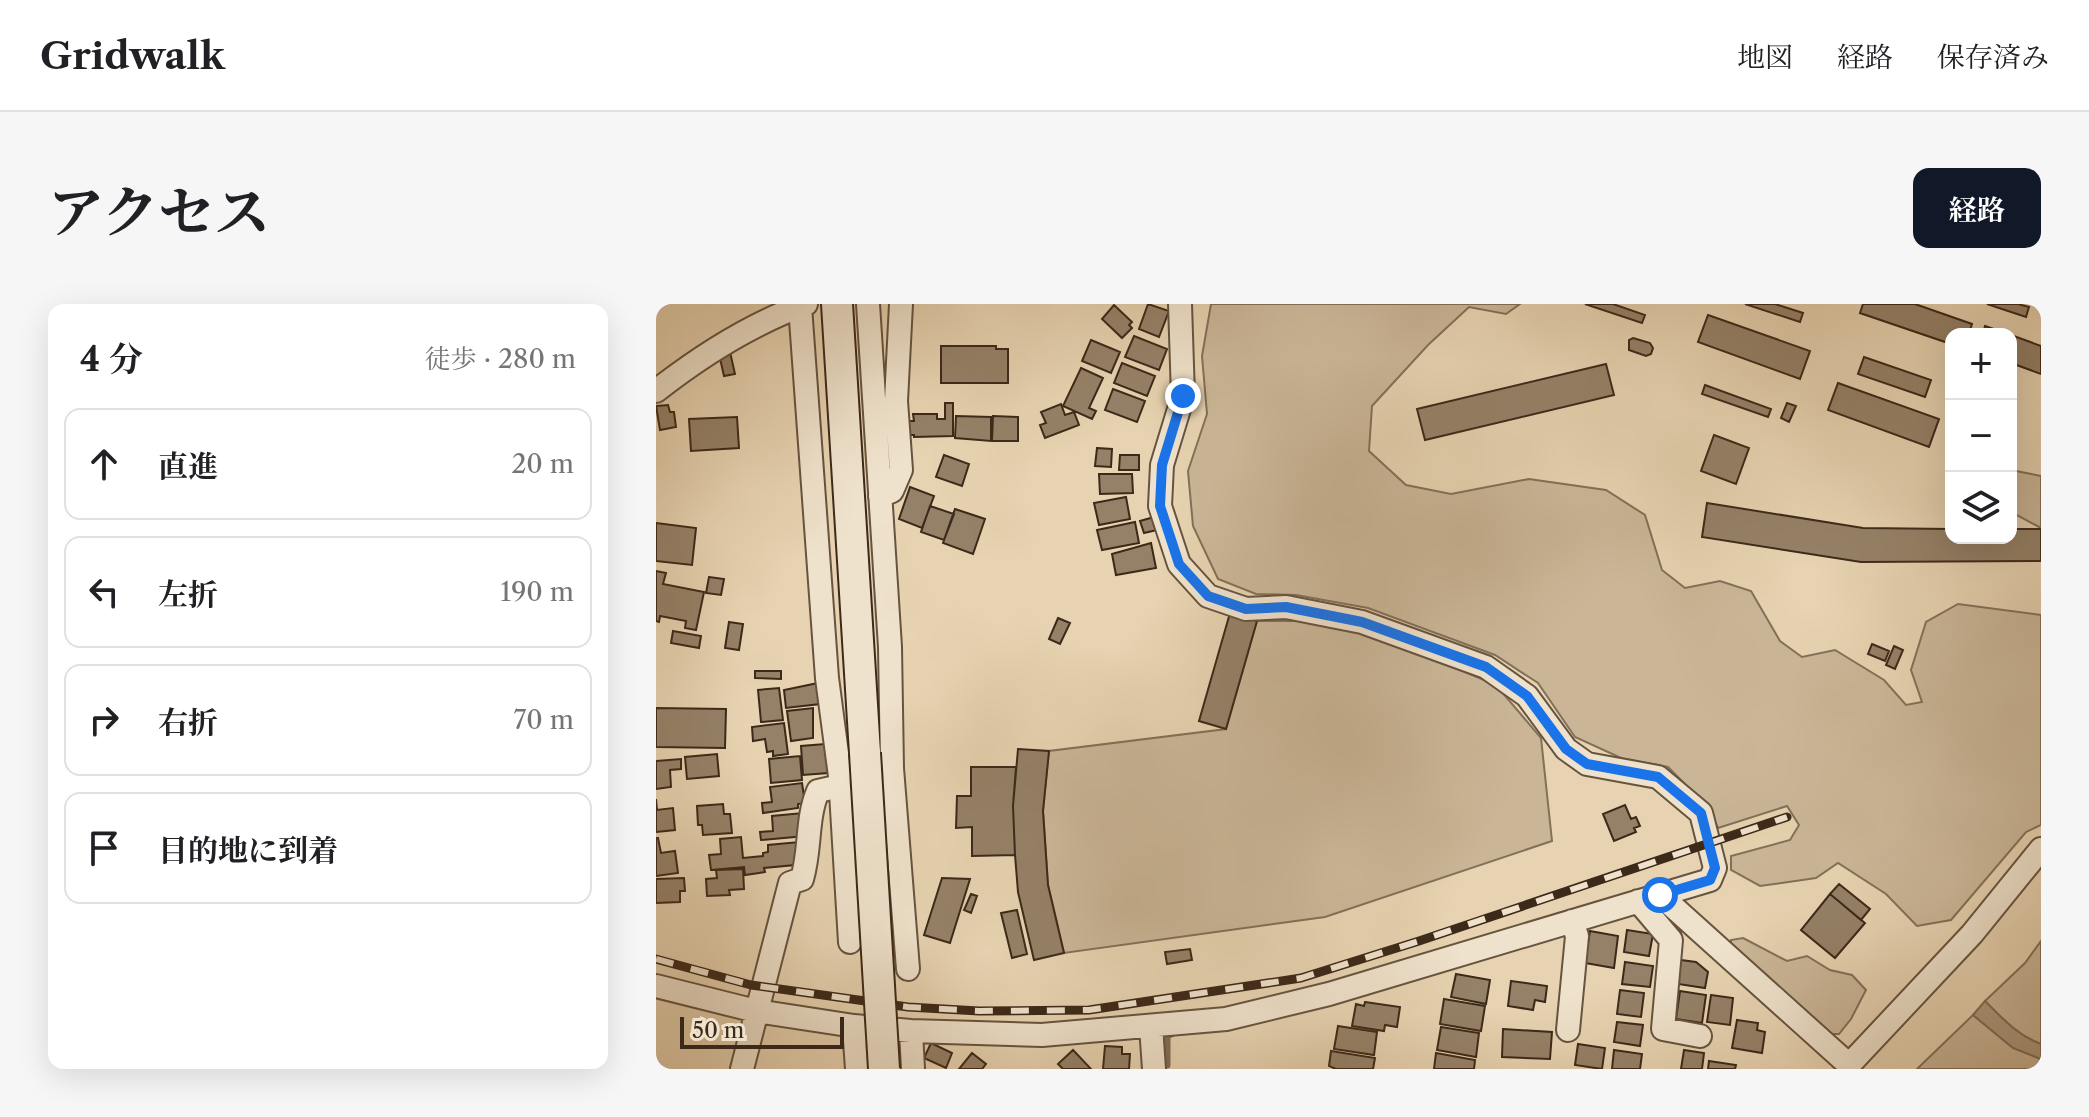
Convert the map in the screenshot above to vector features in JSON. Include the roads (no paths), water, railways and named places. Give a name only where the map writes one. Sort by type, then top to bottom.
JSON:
[{"type":"street","points":[[837,304],[884,1069]]},
{"type":"street","points":[[868,304],[890,647],[892,768],[908,969]]},
{"type":"street","points":[[880,496],[892,491],[901,470],[896,401],[901,304]]},
{"type":"street","points":[[656,986],[756,1011],[911,1031],[1042,1035],[1226,1019],[1329,994],[1710,880],[1715,868],[1701,813],[1658,777],[1587,764],[1566,749],[1527,696],[1486,667],[1362,622],[1286,607],[1246,609],[1208,596],[1179,564],[1160,506],[1162,465],[1183,396],[1180,304]]},
{"type":"street","points":[[656,391],[699,358],[773,316],[803,305],[827,678],[840,786],[850,942]]},
{"type":"street","points":[[742,1069],[790,883],[802,879],[808,858],[811,807],[818,791],[840,786]]},
{"type":"street","points":[[1649,898],[1849,1065],[1972,934],[2041,849]]},
{"type":"street","points":[[1649,898],[1671,940],[1663,1029],[1700,1036]]},
{"type":"street","points":[[1568,1030],[1577,936],[1572,921]]},
{"type":"street","points":[[854,1026],[857,1069]]},
{"type":"street","points":[[1151,1026],[1154,1069]]},
{"type":"street","points":[[911,1031],[913,1069]]},
{"type":"waterway","points":[[1656,906],[1680,930]]},
{"type":"waterway","points":[[1167,1065],[1167,1036],[1177,1031]]},
{"type":"railway","points":[[656,959],[751,985],[908,1007],[979,1011],[1089,1010],[1301,978],[1787,817]]}]
